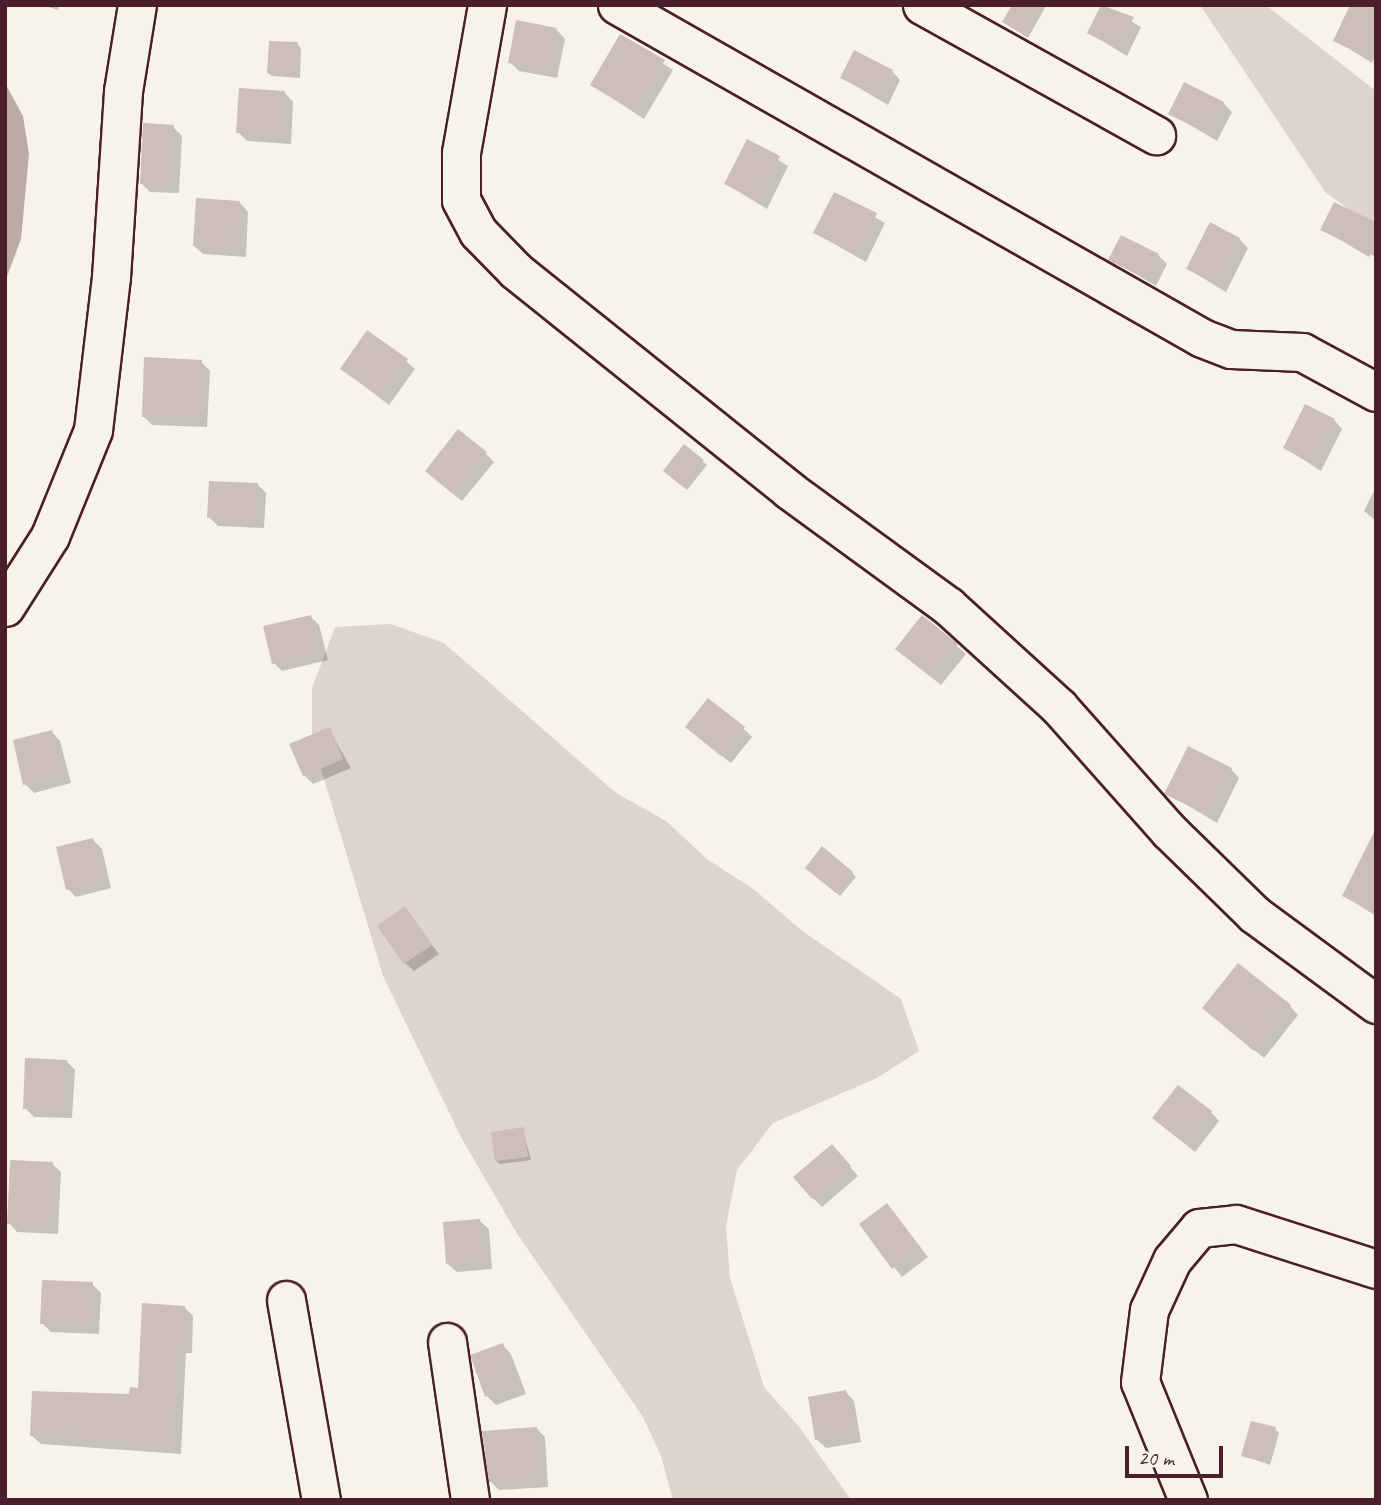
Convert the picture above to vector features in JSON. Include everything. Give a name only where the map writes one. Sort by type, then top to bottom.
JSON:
[{"type":"street","points":[[5,607],[50,536],[93,430],[111,277],[123,91],[137,5]]},
{"type":"street","points":[[487,5],[461,153],[461,200],[478,232],[516,271],[767,473],[948,606],[1059,707],[1170,831],[1254,914],[1376,1004]]},
{"type":"street","points":[[617,5],[1202,338],[1231,349],[1302,352],[1338,368],[1376,392]]},
{"type":"street","points":[[922,5],[1156,135]]},
{"type":"street","points":[[1188,1500],[1140,1382],[1149,1310],[1172,1260],[1199,1228],[1236,1224],[1376,1269]]},
{"type":"street","points":[[286,1300],[321,1500]]},
{"type":"street","points":[[447,1342],[470,1500]]},
{"type":"shaded area","points":[[1200,5],[1266,5],[1376,91],[1376,228],[1326,193]]},
{"type":"shaded area","points":[[5,83],[23,116],[29,154],[21,239],[5,282]]},
{"type":"shaded area","points":[[391,624],[444,643],[616,793],[666,821],[707,859],[756,891],[801,930],[901,999],[919,1051],[877,1078],[773,1123],[737,1170],[726,1226],[730,1278],[764,1387],[800,1428],[851,1500],[673,1500],[661,1456],[643,1417],[516,1232],[462,1139],[383,976],[312,739],[312,688],[335,627]]},
{"type":"building","points":[[1012,5],[1041,5],[1024,35],[1002,22]]},
{"type":"building","points":[[1101,5],[1134,17],[1118,49],[1087,33]]},
{"type":"building","points":[[1350,5],[1376,5],[1376,29],[1363,55],[1333,41]]},
{"type":"building","points":[[516,20],[557,28],[549,71],[508,63]]},
{"type":"building","points":[[620,34],[665,60],[635,112],[590,85]]},
{"type":"building","points":[[269,41],[298,42],[296,75],[267,73]]},
{"type":"building","points":[[854,50],[893,70],[879,97],[840,78]]},
{"type":"building","points":[[1184,82],[1224,102],[1208,134],[1168,114]]},
{"type":"building","points":[[239,88],[285,91],[283,136],[236,133]]},
{"type":"building","points":[[143,123],[174,125],[170,185],[140,184]]},
{"type":"building","points":[[747,139],[780,156],[758,201],[724,184]]},
{"type":"building","points":[[834,192],[877,213],[857,255],[813,233]]},
{"type":"building","points":[[196,198],[240,201],[238,249],[193,246]]},
{"type":"building","points":[[1334,202],[1376,222],[1376,257],[1320,230]]},
{"type":"building","points":[[1210,222],[1240,238],[1217,284],[1186,269]]},
{"type":"building","points":[[1121,235],[1159,254],[1147,279],[1108,260]]},
{"type":"building","points":[[367,330],[408,359],[380,397],[340,369]]},
{"type":"building","points":[[144,357],[202,360],[199,419],[142,417]]},
{"type":"building","points":[[1305,404],[1335,419],[1312,463],[1283,448]]},
{"type":"building","points":[[458,429],[487,452],[453,494],[425,471]]},
{"type":"building","points":[[684,444],[704,460],[683,487],[663,471]]},
{"type":"building","points":[[209,481],[258,483],[256,520],[207,518]]},
{"type":"building","points":[[311,615],[320,652],[272,664],[263,626]]},
{"type":"building","points":[[922,615],[958,644],[931,677],[895,649]]},
{"type":"building","points":[[708,698],[745,727],[721,756],[685,727]]},
{"type":"building","points":[[330,727],[343,759],[303,776],[289,744]]},
{"type":"building","points":[[52,730],[63,775],[23,785],[13,740]]},
{"type":"building","points":[[1188,746],[1232,768],[1208,815],[1164,794]]},
{"type":"building","points":[[1376,828],[1376,913],[1342,896]]},
{"type":"building","points":[[93,838],[104,880],[66,890],[56,847]]},
{"type":"building","points":[[822,846],[853,872],[836,893],[805,868]]},
{"type":"building","points":[[405,906],[432,945],[404,964],[377,926]]},
{"type":"building","points":[[1238,963],[1291,1005],[1254,1051],[1202,1008]]},
{"type":"building","points":[[25,1058],[67,1060],[64,1110],[23,1109]]},
{"type":"building","points":[[1178,1085],[1212,1111],[1185,1144],[1152,1118]]},
{"type":"building","points":[[524,1127],[528,1157],[495,1161],[491,1132]]},
{"type":"building","points":[[832,1144],[851,1166],[812,1199],[793,1177]]},
{"type":"building","points":[[10,1160],[53,1162],[50,1226],[7,1224]]},
{"type":"building","points":[[887,1203],[921,1248],[892,1269],[859,1224]]},
{"type":"building","points":[[480,1219],[484,1261],[446,1264],[443,1222]]},
{"type":"building","points":[[42,1280],[93,1282],[91,1326],[40,1324]]},
{"type":"building","points":[[142,1303],[185,1306],[183,1346],[178,1345],[173,1446],[30,1436],[32,1391],[129,1394],[130,1387],[138,1388]]},
{"type":"building","points":[[503,1343],[518,1386],[485,1397],[470,1355]]},
{"type":"building","points":[[846,1390],[854,1434],[815,1440],[808,1397]]},
{"type":"building","points":[[1251,1421],[1276,1427],[1266,1463],[1241,1456]]},
{"type":"building","points":[[537,1427],[540,1478],[489,1482],[482,1431]]}]
